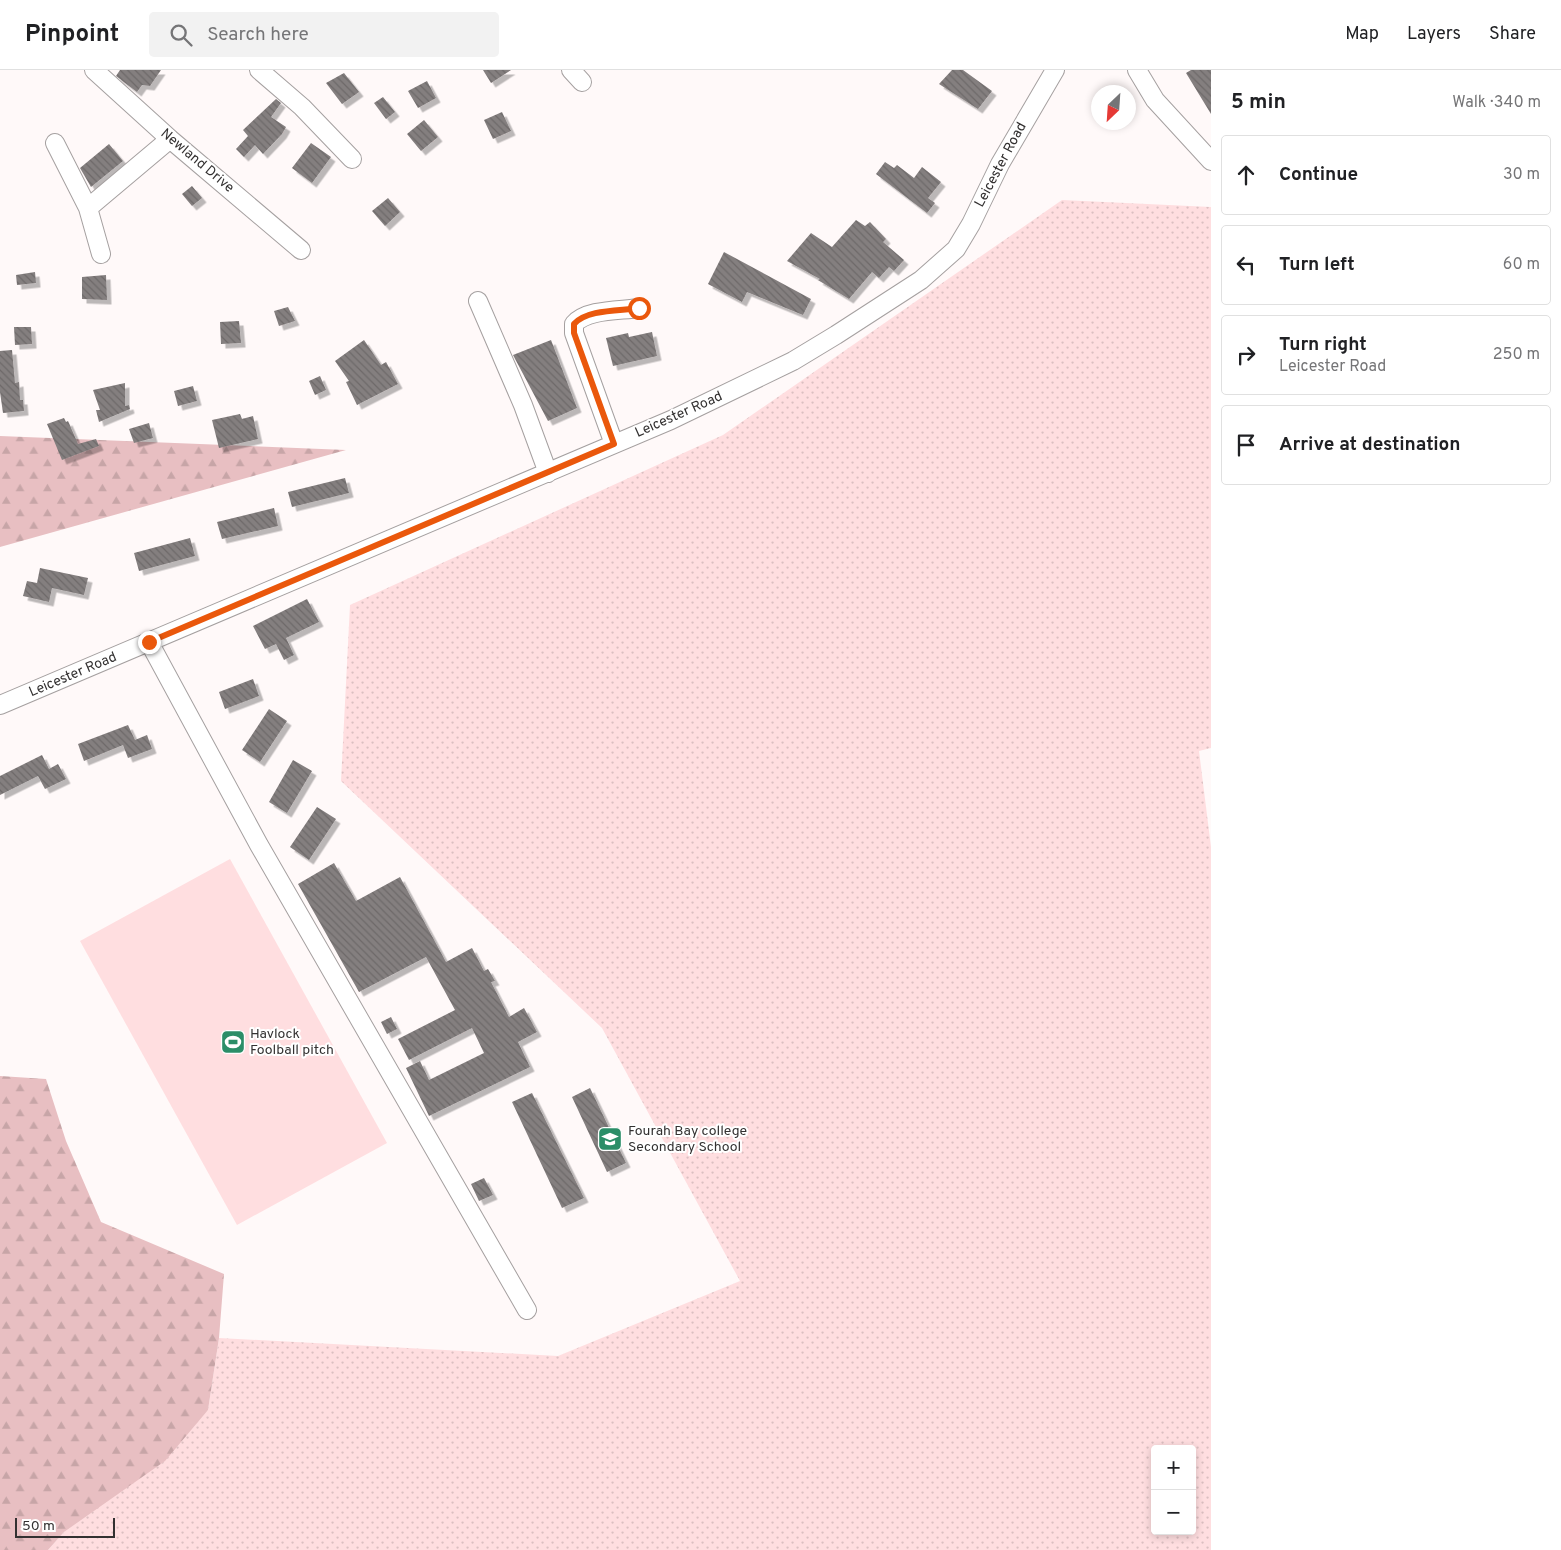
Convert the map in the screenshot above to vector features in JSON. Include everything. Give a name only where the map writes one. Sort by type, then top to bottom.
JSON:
[{"type":"street","name":"Newland Drive","points":[[94,70],[170,139],[302,250]]},
{"type":"street","points":[[258,70],[302,107],[352,158]]},
{"type":"street","name":"Leicester Road","points":[[0,705],[671,420],[793,361],[852,326],[921,280],[956,249],[971,224],[1000,164],[1055,70]]},
{"type":"street","points":[[1137,70],[1155,100],[1211,161]]},
{"type":"street","points":[[88,208],[170,139]]},
{"type":"street","points":[[55,143],[88,208],[101,254]]},
{"type":"street","points":[[478,301],[524,405],[548,473]]},
{"type":"street","points":[[614,444],[574,333],[574,324],[579,318],[590,314],[639,308]]},
{"type":"street","points":[[149,642],[260,845],[527,1310]]},
{"type":"shaded area","points":[[1062,200],[1211,207],[1211,748],[1199,751],[1211,847],[1211,1550],[48,1550],[64,1532],[208,1410],[219,1338],[558,1356],[740,1281],[602,1028],[341,781],[350,605],[723,435]]},
{"type":"shaded area","name":"Havlock Foolball pitch","points":[[230,859],[387,1143],[237,1225],[80,941]]},
{"type":"green space","points":[[0,436],[346,450],[0,547]]},
{"type":"green space","points":[[0,1076],[46,1079],[66,1141],[101,1222],[224,1274],[219,1338],[208,1410],[165,1461],[64,1532],[48,1550],[0,1550]]},
{"type":"building","points":[[120,70],[161,70],[150,86],[142,85],[137,92],[116,76]]},
{"type":"building","points":[[483,70],[511,70],[491,83]]},
{"type":"building","points":[[952,70],[963,70],[992,91],[978,109],[939,84]]},
{"type":"building","points":[[1191,70],[1211,70],[1211,114],[1186,73]]},
{"type":"building","points":[[344,73],[359,92],[342,104],[326,83]]},
{"type":"building","points":[[427,81],[436,98],[418,108],[408,91]]},
{"type":"building","points":[[383,97],[395,112],[386,119],[374,103]]},
{"type":"building","points":[[276,99],[281,103],[271,117],[286,127],[263,154],[255,145],[244,157],[236,149],[248,136],[243,130]]},
{"type":"building","points":[[502,112],[511,131],[493,139],[484,120]]},
{"type":"building","points":[[424,120],[438,137],[421,151],[407,134]]},
{"type":"building","points":[[311,143],[331,157],[312,183],[292,168]]},
{"type":"building","points":[[109,144],[123,161],[91,187],[80,168]]},
{"type":"building","points":[[885,162],[894,168],[897,165],[914,178],[922,167],[941,182],[928,198],[935,203],[927,213],[876,174]]},
{"type":"building","points":[[192,186],[202,198],[192,206],[182,194]]},
{"type":"building","points":[[388,198],[400,212],[385,226],[372,211]]},
{"type":"building","points":[[856,220],[865,226],[870,222],[886,239],[883,242],[904,260],[894,271],[889,267],[879,278],[872,272],[849,299],[818,280],[820,279],[787,261],[811,233],[832,247]]},
{"type":"building","points":[[724,252],[811,299],[803,315],[747,292],[742,302],[708,284]]},
{"type":"building","points":[[35,272],[36,283],[17,285],[16,275]]},
{"type":"building","points":[[106,275],[107,300],[82,299],[82,277]]},
{"type":"building","points":[[288,307],[295,321],[279,326],[274,311]]},
{"type":"building","points":[[239,321],[241,343],[221,344],[220,322]]},
{"type":"building","points":[[14,327],[31,327],[32,344],[15,345]]},
{"type":"building","points":[[652,332],[657,356],[613,366],[606,338],[628,333],[629,337]]},
{"type":"building","points":[[364,340],[381,365],[386,362],[398,384],[357,405],[346,382],[349,381],[335,361]]},
{"type":"building","points":[[551,340],[577,408],[548,421],[513,355]]},
{"type":"building","points":[[12,350],[15,383],[19,382],[20,400],[23,400],[24,411],[3,413],[0,392],[0,351]]},
{"type":"building","points":[[320,376],[326,390],[315,395],[309,381]]},
{"type":"building","points":[[125,383],[125,406],[129,405],[130,409],[99,422],[96,410],[100,410],[93,390]]},
{"type":"building","points":[[193,386],[197,401],[178,406],[174,391]]},
{"type":"building","points":[[240,414],[242,419],[253,416],[258,439],[219,448],[212,420]]},
{"type":"building","points":[[64,418],[66,422],[68,421],[78,444],[96,439],[99,446],[62,460],[47,424]]},
{"type":"building","points":[[149,423],[153,438],[134,443],[129,429]]},
{"type":"building","points":[[345,478],[349,493],[292,507],[288,492]]},
{"type":"building","points":[[274,508],[278,526],[222,539],[217,522]]},
{"type":"building","points":[[190,538],[195,556],[139,571],[134,553]]},
{"type":"building","points":[[40,568],[88,578],[84,595],[52,588],[49,602],[23,596],[27,581],[37,583]]},
{"type":"building","points":[[307,599],[319,622],[286,638],[294,655],[284,660],[276,644],[265,649],[253,626]]},
{"type":"building","points":[[253,679],[259,696],[225,709],[219,692]]},
{"type":"building","points":[[269,709],[287,721],[260,762],[242,750]]},
{"type":"building","points":[[128,725],[135,740],[147,735],[152,749],[128,758],[123,745],[84,761],[78,744]]},
{"type":"building","points":[[42,755],[49,769],[58,764],[66,779],[45,789],[38,776],[0,795],[0,776]]},
{"type":"building","points":[[293,760],[312,771],[287,813],[269,802]]},
{"type":"building","points":[[317,807],[336,819],[309,860],[290,847]]},
{"type":"building","points":[[334,863],[356,901],[400,877],[446,962],[472,948],[484,971],[488,969],[495,981],[491,982],[509,1017],[524,1008],[537,1032],[518,1042],[530,1067],[429,1116],[406,1068],[420,1061],[429,1080],[484,1053],[472,1028],[409,1060],[398,1039],[455,1010],[426,957],[359,992],[298,884]]},
{"type":"building","points":[[391,1017],[397,1029],[387,1034],[381,1022]]},
{"type":"building","points":[[590,1088],[626,1163],[607,1172],[572,1097]]},
{"type":"building","points":[[532,1093],[584,1198],[562,1208],[512,1102]]},
{"type":"building","points":[[484,1178],[493,1195],[479,1201],[471,1184]]},
{"type":"place","name":"Havlock Foolball pitch","points":[[233,1042]]},
{"type":"place","name":"Fourah Bay college Secondary School","points":[[610,1139]]},
{"type":"route","points":[[149,642],[614,444],[574,333],[574,324],[579,318],[590,314],[639,308]]}]
